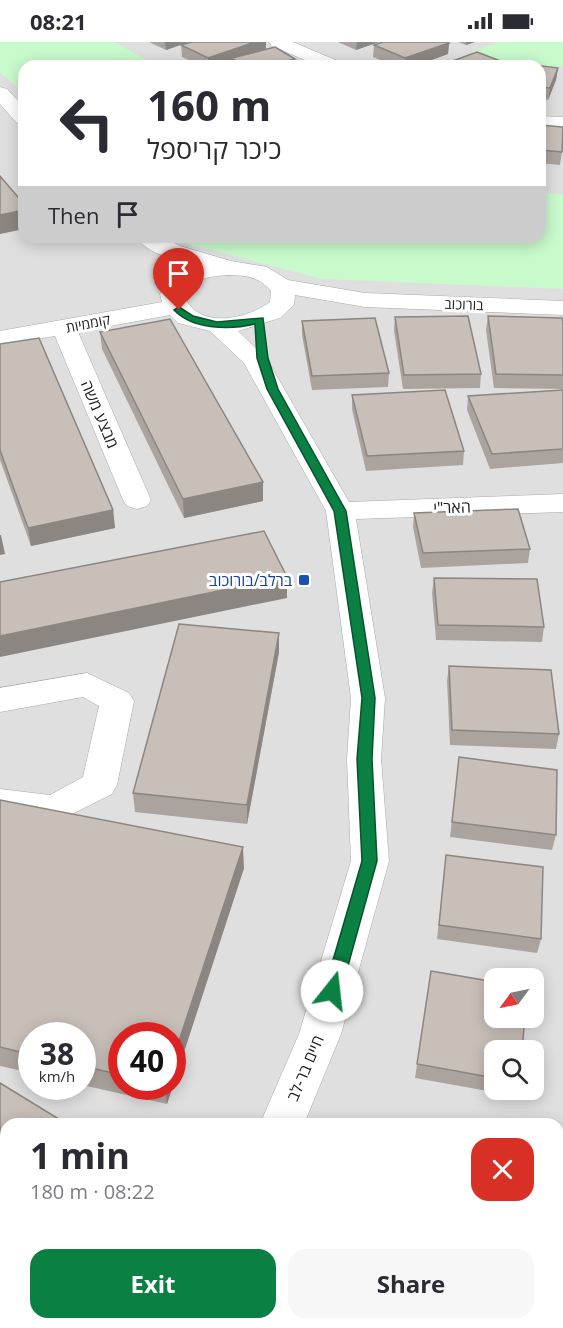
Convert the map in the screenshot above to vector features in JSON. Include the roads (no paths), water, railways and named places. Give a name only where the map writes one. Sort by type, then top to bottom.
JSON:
[{"type":"street","points":[[278,42],[320,60]]},
{"type":"street","points":[[1,95],[18,112]]},
{"type":"street","points":[[546,122],[563,123]]},
{"type":"street","points":[[145,243],[161,257],[181,282]]},
{"type":"street","points":[[158,243],[172,251],[228,268],[258,272],[273,305]]},
{"type":"street","points":[[217,325],[190,318],[175,307],[172,294],[181,282],[200,272],[228,268]]},
{"type":"street","name":"בורוכוב","points":[[217,325],[243,324],[273,305],[366,300],[563,308]]},
{"type":"street","name":"חיים בר-לב","points":[[272,389],[262,358],[273,305]]},
{"type":"street","name":"קוממיות","points":[[0,338],[175,307]]},
{"type":"street","name":"חיים בר-לב","points":[[217,325],[254,359],[340,511],[368,698],[364,759],[369,861],[320,1035],[285,1118]]},
{"type":"street","name":"מבצע משה","points":[[64,328],[137,500]]},
{"type":"street","name":"האר\"י","points":[[340,511],[563,503]]},
{"type":"street","points":[[0,700],[87,685],[117,701],[99,785],[54,809],[0,803]]},
{"type":"place","name":"ברלב/בורוכוב","points":[[304,580]]}]
